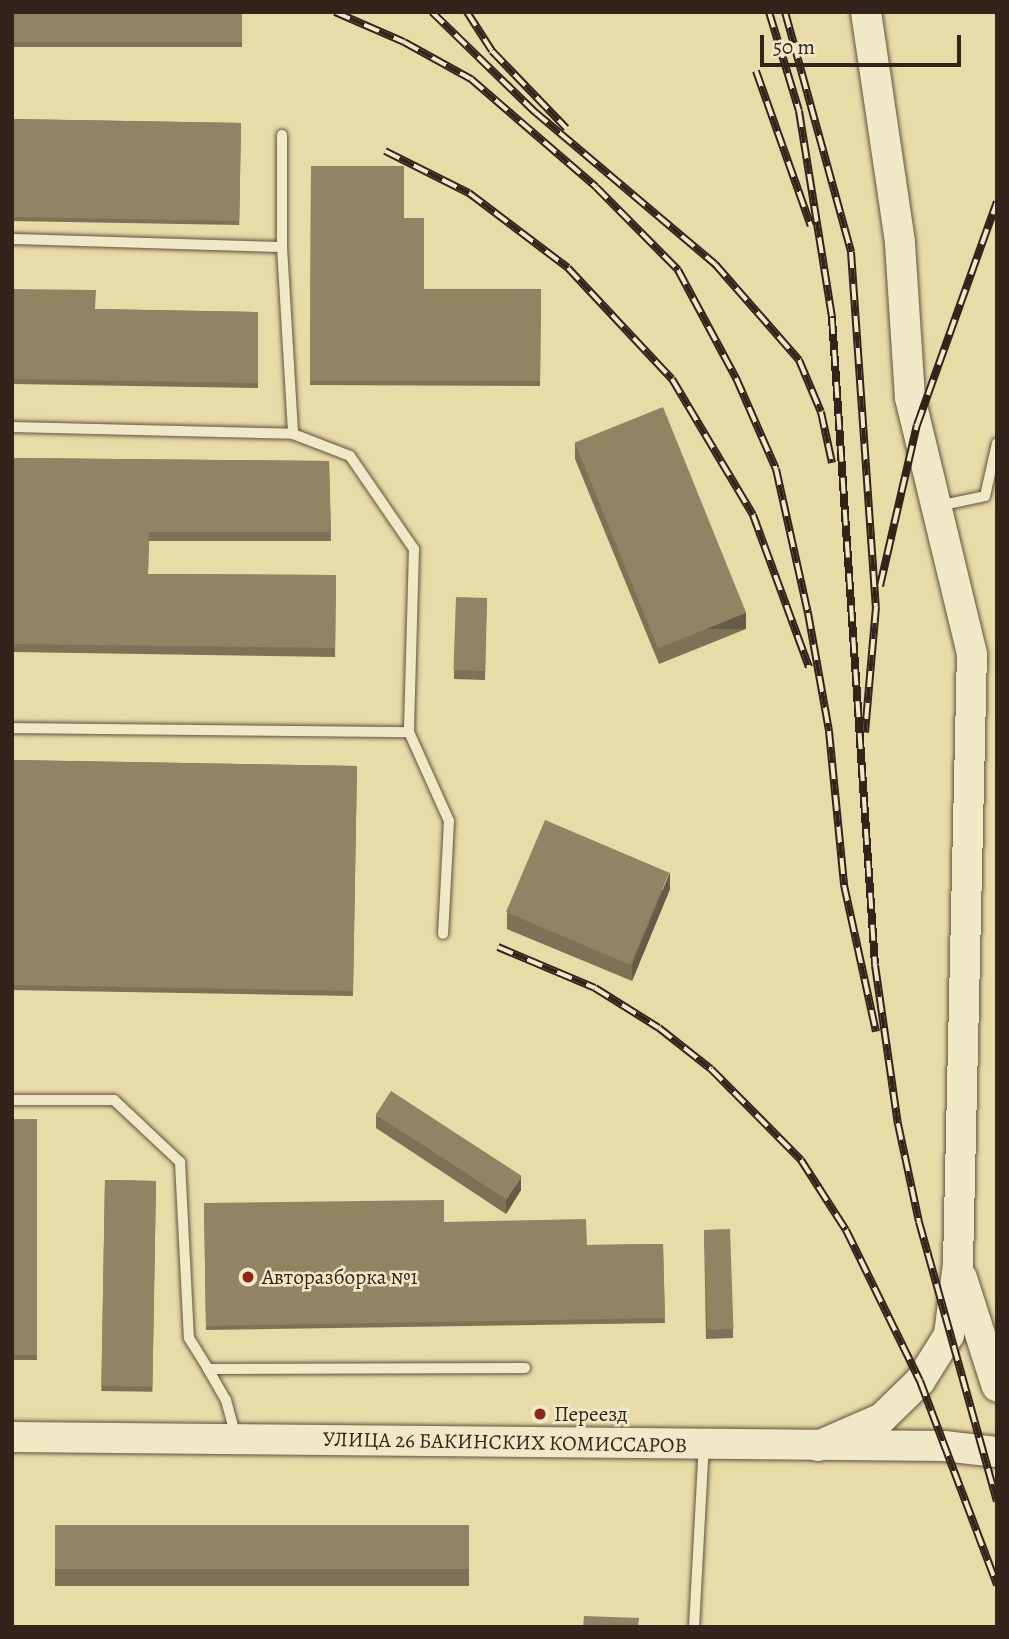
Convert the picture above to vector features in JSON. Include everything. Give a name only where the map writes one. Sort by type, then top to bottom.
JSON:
[{"type":"main road","points":[[818,1446],[882,1418],[920,1381],[949,1335],[958,1264],[972,654],[910,398],[901,242],[866,12]]},
{"type":"main road","points":[[958,1264],[981,1349],[997,1387]]},
{"type":"main road","name":"УЛИЦА 26 БАКИНСКИХ КОМИССАРОВ","points":[[12,1437],[944,1446],[997,1452]]},
{"type":"lane","points":[[282,135],[282,247],[293,435]]},
{"type":"lane","points":[[12,239],[282,247]]},
{"type":"lane","points":[[12,427],[293,435],[350,456],[414,549],[409,732],[449,821],[443,934]]},
{"type":"lane","points":[[938,506],[991,495],[997,443]]},
{"type":"lane","points":[[12,728],[409,732]]},
{"type":"lane","points":[[12,1100],[114,1100],[180,1162],[189,1338],[226,1400],[237,1439]]},
{"type":"lane","points":[[208,1369],[525,1368]]},
{"type":"lane","points":[[694,1627],[704,1443]]},
{"type":"building","points":[[12,12],[242,12],[242,42],[12,42]]},
{"type":"building","points":[[12,119],[241,123],[239,221],[12,217]]},
{"type":"building","points":[[311,166],[404,166],[404,218],[424,218],[424,289],[541,289],[540,381],[310,381]]},
{"type":"building","points":[[12,289],[96,290],[95,309],[258,312],[258,383],[12,379]]},
{"type":"building","points":[[663,407],[746,613],[658,648],[575,443]]},
{"type":"building","points":[[12,458],[329,461],[331,532],[149,532],[148,574],[336,575],[335,648],[12,644]]},
{"type":"building","points":[[456,597],[487,598],[484,671],[453,670]]},
{"type":"building","points":[[12,760],[357,766],[353,991],[12,985]]},
{"type":"building","points":[[545,820],[669,873],[630,965],[506,912]]},
{"type":"building","points":[[391,1091],[522,1176],[507,1199],[376,1114]]},
{"type":"building","points":[[12,1119],[37,1119],[37,1355],[12,1355]]},
{"type":"building","points":[[105,1180],[156,1181],[152,1387],[101,1386]]},
{"type":"building","points":[[444,1200],[444,1222],[586,1219],[587,1245],[663,1244],[665,1318],[206,1326],[204,1203]]},
{"type":"building","points":[[730,1229],[733,1329],[708,1330],[704,1230]]},
{"type":"building","points":[[55,1525],[469,1525],[469,1569],[55,1569]]},
{"type":"building","points":[[584,1616],[639,1618],[638,1627],[583,1627]]},
{"type":"railway","points":[[335,12],[404,42],[471,79],[596,187],[678,270],[736,378],[776,469],[808,613],[829,731],[844,885],[876,1032]]},
{"type":"railway","points":[[432,12],[535,112],[715,264],[799,360],[821,412],[832,463]]},
{"type":"railway","points":[[467,12],[492,51],[566,128]]},
{"type":"railway","points":[[769,12],[799,111],[832,318],[875,965],[898,1124],[919,1222],[997,1501]]},
{"type":"railway","points":[[785,12],[851,252],[876,607],[865,733]]},
{"type":"railway","points":[[756,71],[811,226]]},
{"type":"railway","points":[[385,151],[469,193],[568,268],[672,379],[753,515],[809,667]]},
{"type":"railway","points":[[880,586],[917,425],[997,202]]},
{"type":"railway","points":[[498,947],[595,988],[659,1028],[711,1069],[801,1160],[846,1230],[920,1381],[997,1585]]},
{"type":"place","name":"Авторазборка №1","points":[[248,1277]]},
{"type":"place","name":"Переезд","points":[[540,1414]]}]
